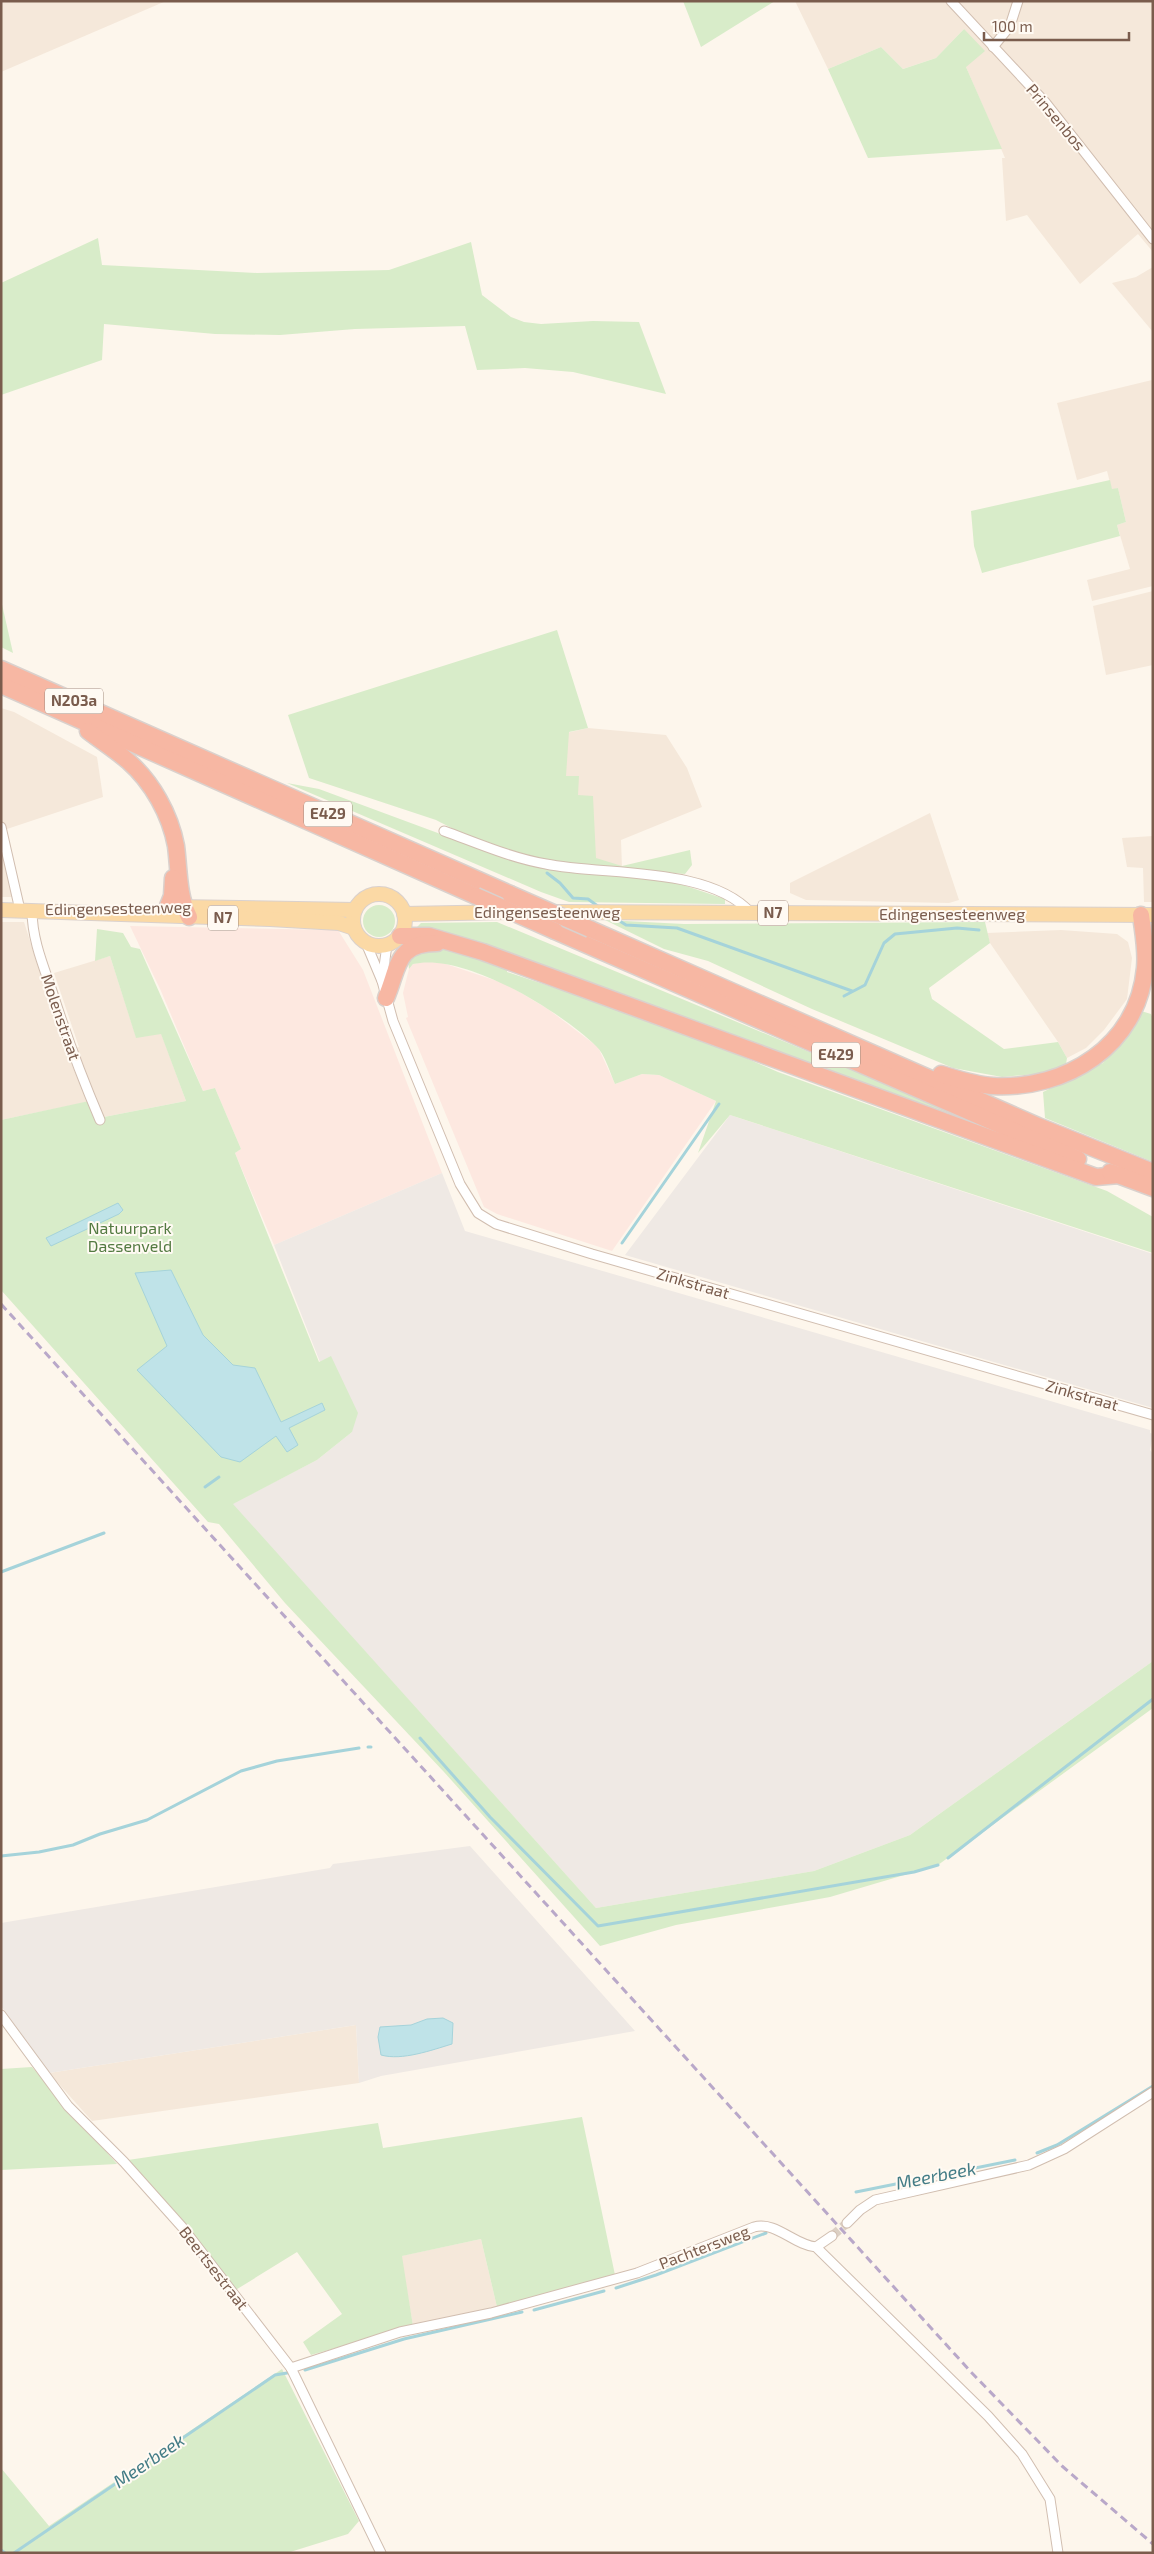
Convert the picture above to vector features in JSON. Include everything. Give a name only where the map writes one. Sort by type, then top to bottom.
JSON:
[{"type":"highway","name":"N203a","points":[[1,669],[143,740]]},
{"type":"highway","name":"N203a","points":[[1,685],[65,712],[143,740]]},
{"type":"highway","points":[[65,712],[129,762],[145,779],[168,818],[175,844],[172,896],[180,910]]},
{"type":"highway","name":"E429","points":[[143,740],[510,894],[1038,1126],[1153,1172]]},
{"type":"highway","name":"E429","points":[[143,740],[476,896],[943,1102],[1153,1188]]},
{"type":"highway","points":[[904,1067],[992,1086],[1024,1086],[1052,1080],[1076,1070],[1112,1041],[1134,1008],[1145,968],[1147,915]]},
{"type":"highway","points":[[393,940],[429,936],[483,952],[1096,1177],[1118,1175]]},
{"type":"highway","points":[[386,998],[393,983],[394,970],[405,953],[414,946],[425,943],[453,944]]},
{"type":"main road","points":[[381,894],[396,900],[404,914],[404,929],[393,940],[379,946],[366,943],[354,928],[355,910],[366,898],[381,894]]},
{"type":"main road","name":"Edingensesteenweg","points":[[26,910],[48,907],[180,910],[339,924],[354,928]]},
{"type":"main road","name":"Edingensesteenweg","points":[[1,910],[355,910]]},
{"type":"main road","name":"Edingensesteenweg","points":[[404,914],[1147,915]]},
{"type":"street","name":"Prinsenbos","points":[[951,1],[1063,124],[1153,239]]},
{"type":"street","points":[[993,47],[1010,26],[1018,1]]},
{"type":"street","name":"Molenstraat","points":[[1,827],[32,930],[75,1060],[100,1120]]},
{"type":"street","points":[[444,831],[524,859],[547,864],[677,878],[725,893],[751,913]]},
{"type":"street","name":"Zinkstraat","points":[[382,981],[393,940]]},
{"type":"street","name":"Zinkstraat","points":[[366,943],[460,1184],[478,1213],[496,1224],[592,1254],[1153,1415]]},
{"type":"street","name":"Beertsestraat","points":[[1,2014],[68,2106],[124,2162],[170,2213],[291,2368],[381,2553]]},
{"type":"street","points":[[847,2224],[860,2210],[875,2200],[1029,2164],[1055,2153],[1153,2092]]},
{"type":"street","name":"Pachtersweg","points":[[291,2368],[400,2332],[499,2311],[636,2273],[762,2225],[769,2226],[802,2243],[816,2247],[988,2416],[1022,2454],[1050,2499],[1058,2553]]},
{"type":"street","points":[[816,2247],[832,2236]]},
{"type":"shaded area","points":[[1,1],[166,1],[1,72]]},
{"type":"shaded area","points":[[795,1],[1153,1],[1153,252],[1138,234],[1080,284],[1027,215],[1006,221],[1002,158],[1005,158],[966,67],[964,29],[936,58],[903,69],[881,47],[828,69]]},
{"type":"shaded area","points":[[1153,267],[1153,332],[1112,283],[1136,277]]},
{"type":"shaded area","points":[[1152,380],[1153,586],[1092,601],[1087,580],[1130,569],[1117,525],[1126,522],[1118,488],[1112,490],[1107,471],[1077,480],[1057,403]]},
{"type":"shaded area","points":[[1153,591],[1153,665],[1106,675],[1093,606]]},
{"type":"shaded area","points":[[540,706],[553,736],[588,728],[666,735],[687,768],[702,807],[621,840],[622,868],[440,822],[419,746]]},
{"type":"shaded area","points":[[1,708],[14,712],[97,757],[103,797],[1,831]]},
{"type":"shaded area","points":[[930,813],[959,900],[949,903],[806,900],[790,893],[790,883]]},
{"type":"shaded area","points":[[1153,836],[1153,902],[1144,902],[1143,868],[1127,867],[1122,838]]},
{"type":"shaded area","points":[[1,839],[14,897],[1,897]]},
{"type":"shaded area","points":[[1,922],[24,922],[62,1041],[87,1101],[95,1097],[75,1048],[79,1047],[54,973],[110,956],[136,1037],[161,1033],[186,1101],[104,1117],[95,1098],[87,1102],[1,1120]]},
{"type":"shaded area","points":[[130,926],[338,930],[363,970],[442,1173],[274,1245],[235,1153],[241,1149],[215,1088],[203,1091],[161,991]]},
{"type":"shaded area","points":[[1061,930],[1117,934],[1128,942],[1132,958],[1127,999],[1104,1030],[1086,1048],[1067,1058],[990,943],[987,933]]},
{"type":"shaded area","points":[[427,961],[440,962],[506,984],[548,1009],[598,1047],[615,1084],[642,1074],[659,1075],[716,1101],[612,1251],[497,1214],[484,1207],[406,1018],[408,1017],[403,993],[409,969],[413,964]]},
{"type":"shaded area","points":[[730,1115],[1153,1254],[1153,1408],[625,1255]]},
{"type":"shaded area","points":[[442,1173],[465,1231],[1150,1430],[1150,1433],[1153,1434],[1150,1450],[1153,1454],[1153,1661],[910,1835],[814,1871],[596,1908],[232,1504],[317,1460],[352,1432],[331,1357],[320,1362],[274,1245]]},
{"type":"shaded area","points":[[470,1846],[635,2031],[381,2076],[359,2083],[356,2025],[49,2073],[1,2006],[1,1923],[330,1868],[333,1864]]},
{"type":"shaded area","points":[[356,2025],[359,2083],[92,2121],[49,2073]]},
{"type":"shaded area","points":[[481,2239],[497,2307],[413,2326],[401,2256]]},
{"type":"green space","points":[[683,1],[775,1],[701,47]]},
{"type":"green space","points":[[964,29],[985,51],[966,67],[1002,149],[868,158],[828,69],[881,47],[903,69],[936,58]]},
{"type":"green space","points":[[98,238],[102,265],[257,273],[389,270],[471,242],[482,295],[511,317],[524,322],[541,324],[593,321],[639,322],[666,394],[573,372],[525,368],[477,370],[465,326],[355,329],[280,335],[215,334],[104,324],[102,360],[1,395],[1,283]]},
{"type":"green space","points":[[1110,480],[1112,489],[1118,488],[1126,522],[1117,525],[1120,536],[982,573],[974,546],[971,511]]},
{"type":"green space","points":[[1,600],[13,653],[1,647]]},
{"type":"green space","points":[[557,630],[588,728],[569,732],[566,776],[579,776],[578,795],[593,796],[596,858],[622,866],[690,850],[692,865],[685,874],[638,870],[725,899],[725,904],[569,902],[541,892],[287,783],[319,789],[519,863],[436,820],[309,778],[288,715]]},
{"type":"green space","points":[[379,905],[385,906],[390,910],[394,915],[394,927],[390,932],[385,936],[379,937],[373,936],[368,932],[364,927],[363,921],[364,915],[368,910],[373,906]]},
{"type":"green space","points":[[605,920],[684,924],[985,922],[990,943],[929,988],[932,999],[1004,1049],[1058,1042],[1067,1058],[1066,1064],[1047,1073],[1002,1077],[953,1068],[812,1009],[708,961],[664,949]]},
{"type":"green space","points":[[497,922],[975,1121],[974,1124],[500,949],[414,930],[421,923]]},
{"type":"green space","name":"Natuurpark Dassenveld","points":[[97,929],[123,933],[131,947],[140,949],[203,1091],[215,1088],[241,1149],[235,1153],[319,1362],[331,1356],[358,1413],[352,1432],[317,1460],[233,1504],[596,1908],[814,1871],[910,1835],[1153,1661],[1153,1708],[938,1865],[830,1897],[676,1925],[600,1946],[444,1772],[285,1603],[219,1524],[208,1522],[1,1290],[1,1120],[89,1101],[104,1117],[186,1101],[161,1034],[136,1038],[110,956],[95,961]]},
{"type":"green space","points":[[422,948],[455,952],[476,958],[507,969],[507,972],[684,1031],[778,1072],[1107,1191],[1153,1217],[1153,1253],[730,1115],[698,1153],[716,1101],[659,1075],[642,1074],[615,1084],[605,1059],[596,1046],[559,1017],[510,987],[484,975],[458,967],[434,963],[413,964],[409,969],[408,959]]},
{"type":"green space","points":[[1141,1011],[1151,1014],[1153,1019],[1153,1162],[1045,1118],[1043,1092],[1103,1063]]},
{"type":"green space","points":[[32,2067],[117,2164],[1,2170],[1,2069]]},
{"type":"green space","points":[[582,2117],[615,2275],[497,2307],[481,2239],[402,2256],[413,2326],[311,2355],[303,2342],[342,2314],[297,2252],[234,2291],[167,2203],[128,2160],[378,2123],[383,2148]]},
{"type":"green space","points":[[282,2369],[359,2521],[348,2534],[287,2553],[1,2553],[1,2468],[49,2526]]},
{"type":"water","points":[[118,1203],[123,1210],[119,1214],[51,1246],[46,1238]]},
{"type":"water","points":[[171,1270],[203,1335],[233,1365],[255,1368],[281,1422],[322,1403],[325,1410],[289,1428],[298,1445],[287,1452],[276,1436],[240,1462],[221,1457],[137,1370],[167,1346],[135,1273]]},
{"type":"water","points":[[443,2018],[453,2023],[452,2044],[407,2056],[381,2055],[378,2037],[380,2027],[411,2025],[427,2019]]},
{"type":"waterway","points":[[547,873],[560,883],[573,898],[588,899],[599,907]]},
{"type":"waterway","points":[[615,918],[626,925],[677,928],[852,991]]},
{"type":"waterway","points":[[844,996],[865,985],[884,943],[895,934],[957,928],[979,930]]},
{"type":"waterway","points":[[622,1243],[719,1104]]},
{"type":"waterway","points":[[205,1487],[219,1477]]},
{"type":"waterway","points":[[1,1572],[104,1533]]},
{"type":"waterway","points":[[948,1858],[1153,1699]]},
{"type":"waterway","points":[[420,1738],[490,1817],[598,1926],[914,1872],[938,1865]]},
{"type":"waterway","points":[[1,1856],[39,1852],[73,1845],[100,1834],[147,1820],[241,1771],[277,1761],[359,1748]]},
{"type":"waterway","name":"Meerbeek","points":[[1037,2153],[1057,2145],[1153,2086]]},
{"type":"waterway","name":"Meerbeek","points":[[856,2192],[1015,2160]]},
{"type":"waterway","name":"Meerbeek","points":[[616,2288],[656,2275],[766,2233]]},
{"type":"waterway","name":"Meerbeek","points":[[534,2310],[604,2291]]},
{"type":"waterway","name":"Meerbeek","points":[[305,2370],[404,2339],[522,2312]]},
{"type":"waterway","name":"Meerbeek","points":[[14,2553],[275,2375],[287,2373]]},
{"type":"waterway","points":[[1,2550],[5,2553]]},
{"type":"tunnel","points":[[832,2236],[847,2223]]},
{"type":"railway","points":[[1,1304],[971,2372],[1062,2466],[1153,2544]]}]
